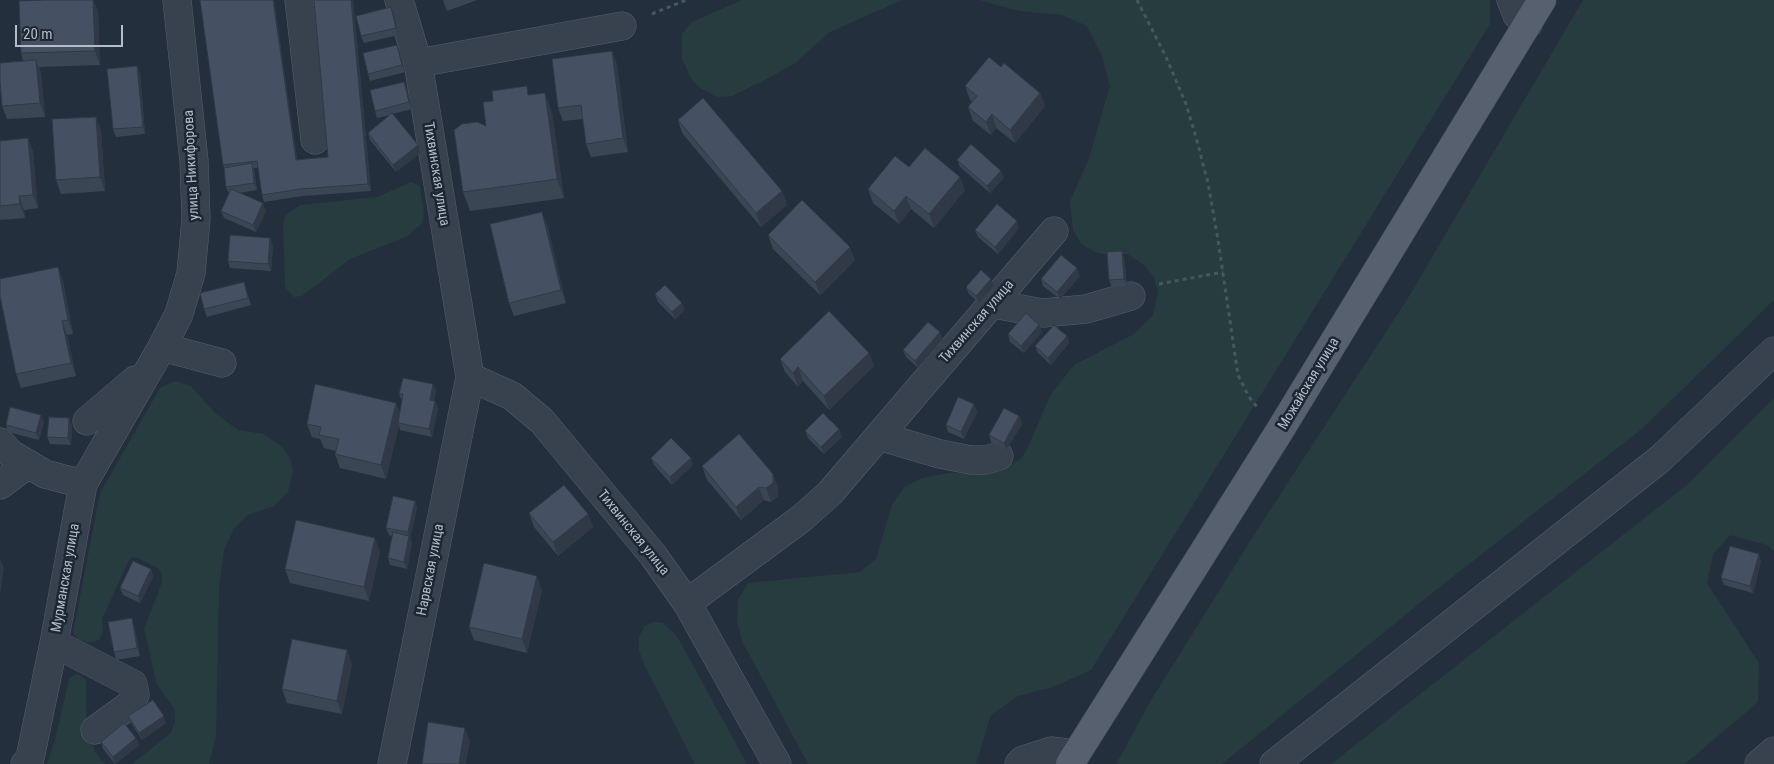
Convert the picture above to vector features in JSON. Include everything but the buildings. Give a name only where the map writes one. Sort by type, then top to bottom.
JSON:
[{"type":"main road","name":"Можайская улица","points":[[1073,759],[1279,432],[1542,0]]},
{"type":"street","name":"улица Никифорова","points":[[83,484],[157,357],[179,314],[190,273],[196,219],[194,161],[177,0]]},
{"type":"street","points":[[299,0],[315,140]]},
{"type":"street","name":"Тихвинская улица","points":[[398,0],[418,64],[470,377],[512,396],[542,421],[653,555],[687,603],[809,512],[830,493],[1054,231]]},
{"type":"street","points":[[1511,0],[1517,15],[1528,24]]},
{"type":"street","points":[[418,64],[622,26]]},
{"type":"street","points":[[993,304],[1043,313],[1086,309],[1130,296]]},
{"type":"street","points":[[1274,764],[1660,459],[1774,351]]},
{"type":"street","points":[[86,421],[157,357],[222,363]]},
{"type":"street","name":"Нарвская улица","points":[[392,764],[470,377]]},
{"type":"street","points":[[879,436],[940,454],[971,460],[986,460],[999,456]]},
{"type":"street","points":[[0,442],[11,454],[27,465],[45,474],[83,484]]},
{"type":"street","points":[[0,485],[27,465]]},
{"type":"street","name":"Мурманская улица","points":[[25,764],[30,758],[54,643],[83,484]]},
{"type":"street","points":[[687,603],[777,764]]},
{"type":"street","points":[[54,643],[133,684],[135,695],[131,704],[95,730]]},
{"type":"street","points":[[1020,764],[1023,760],[1051,751],[1073,759]]},
{"type":"street","points":[[1759,764],[1774,751]]},
{"type":"path","points":[[1137,0],[1166,57],[1186,104],[1196,137],[1208,183],[1238,374],[1249,396],[1279,432]]},
{"type":"path","points":[[1130,296],[1145,288],[1162,283],[1223,272]]},
{"type":"green space","points":[[742,0],[902,0],[830,32],[794,64],[761,82],[732,96],[717,97],[700,88],[692,80],[682,59],[682,34],[692,22]]},
{"type":"green space","points":[[979,0],[1490,0],[1490,24],[1091,670],[1053,687],[1018,696],[991,715],[976,764],[808,764],[742,641],[737,621],[738,600],[748,583],[860,572],[876,559],[892,505],[904,487],[922,478],[949,473],[986,472],[1010,465],[1021,459],[1051,394],[1074,365],[1134,334],[1153,315],[1158,292],[1154,277],[1144,265],[1127,254],[1095,252],[1081,244],[1073,230],[1070,201],[1088,161],[1110,86],[1102,56],[1087,26],[1062,15],[1019,11]]},
{"type":"green space","points":[[1583,0],[1774,0],[1774,300],[1643,428],[1436,590],[1222,764],[1116,764],[1153,697],[1259,527],[1408,298]]},
{"type":"green space","points":[[411,182],[420,186],[424,213],[422,223],[408,236],[350,259],[302,296],[294,297],[288,291],[285,286],[283,224],[286,215],[300,205],[377,197]]},
{"type":"green space","points":[[175,381],[191,386],[215,413],[238,430],[264,434],[282,447],[290,458],[293,470],[288,492],[274,506],[248,515],[234,528],[224,550],[219,590],[216,736],[209,764],[132,764],[171,733],[175,721],[174,708],[157,685],[144,629],[162,582],[162,575],[159,569],[133,557],[129,560],[102,619],[103,630],[100,639],[94,642],[86,642],[78,639],[73,633],[100,493],[160,388]]},
{"type":"green space","points":[[1774,398],[1774,551],[1767,545],[1730,535],[1713,554],[1707,583],[1759,663],[1758,702],[1685,764],[1331,764],[1688,484]]},
{"type":"green space","points":[[654,622],[663,623],[677,636],[747,764],[695,764],[639,651],[639,637],[645,626]]},
{"type":"green space","points":[[76,674],[86,680],[86,723],[95,752],[105,764],[47,764],[55,740],[69,679]]}]
